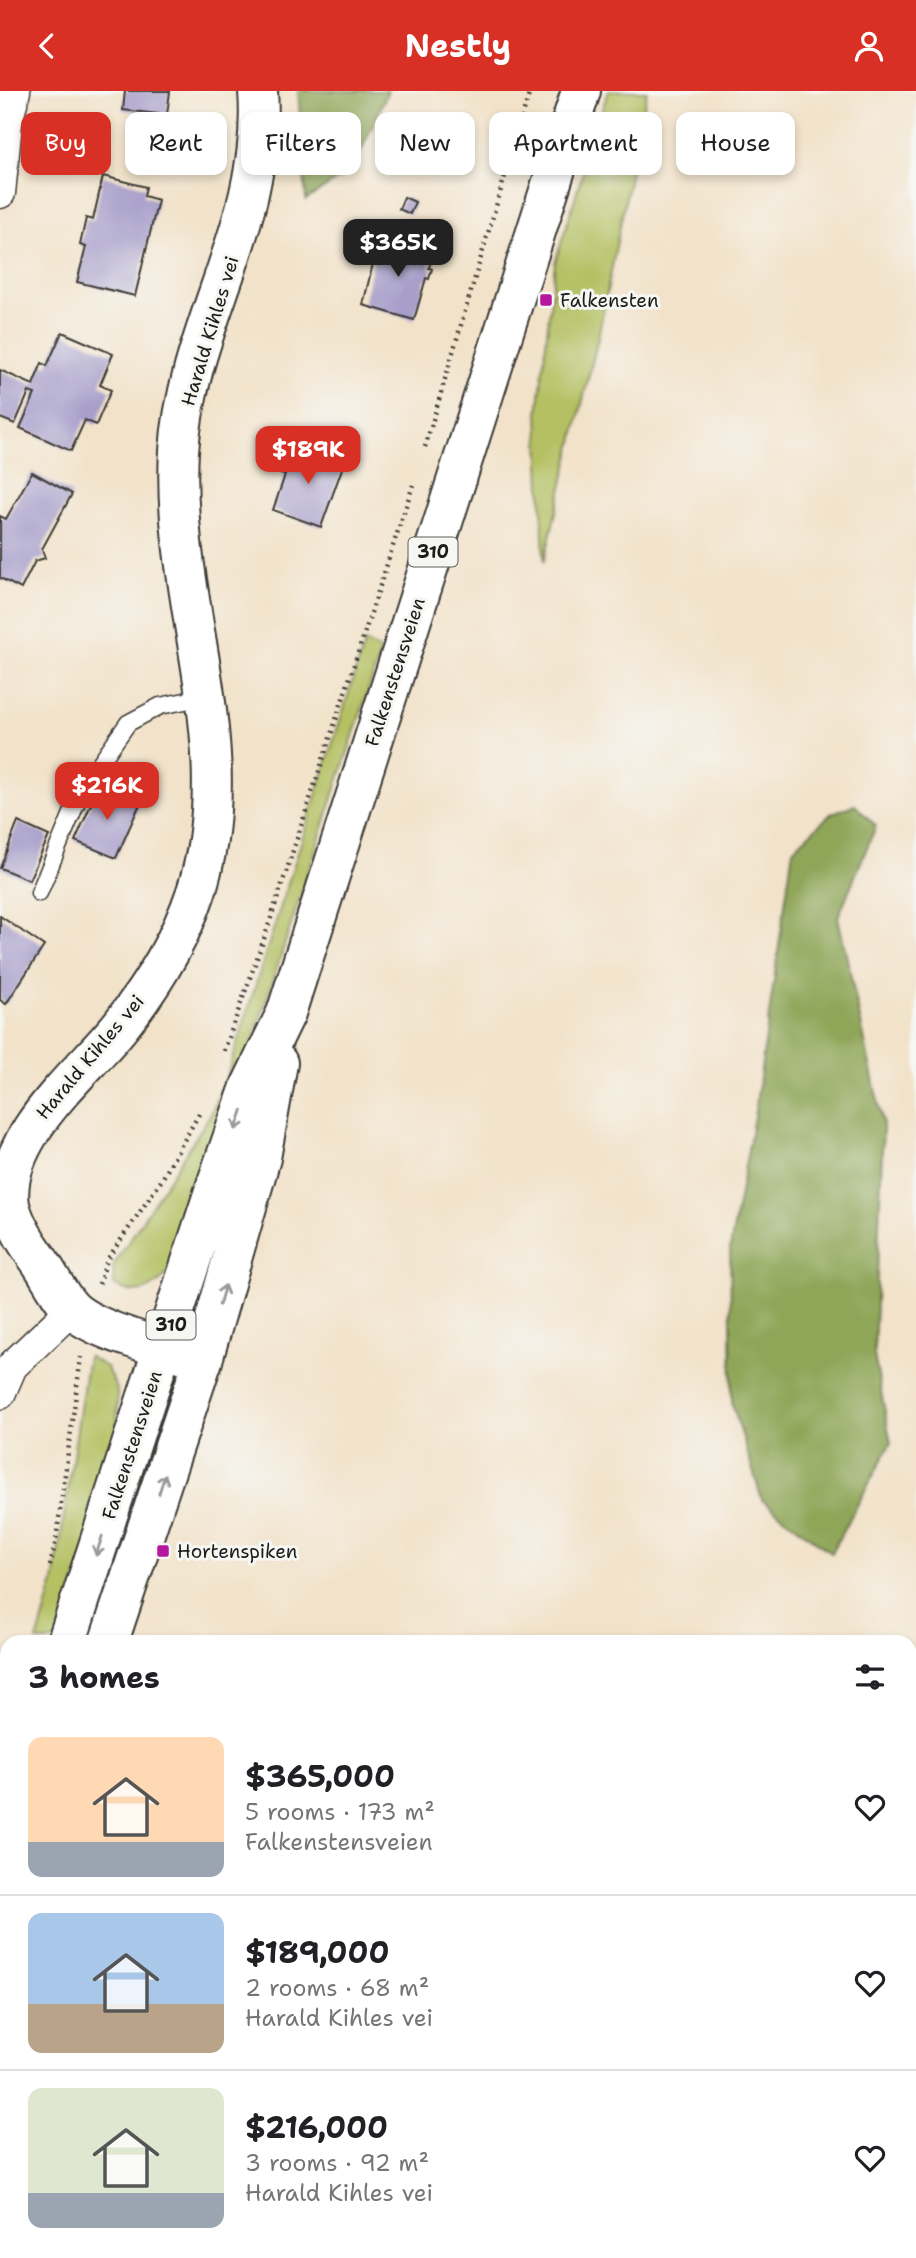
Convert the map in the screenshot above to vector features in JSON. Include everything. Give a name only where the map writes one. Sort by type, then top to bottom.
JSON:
[{"type":"main road","name":"Harald Kihles vei","points":[[79,1314],[24,1239],[10,1204],[11,1173],[20,1147],[40,1114],[120,1028],[154,981],[196,891],[212,792],[211,742],[181,538],[179,449],[193,375],[252,191],[258,159],[258,91]]},
{"type":"main road","name":"Falkenstensveien","points":[[111,1635],[203,1360],[261,1158],[286,1013],[581,91]]},
{"type":"main road","name":"Falkenstensveien","points":[[69,1635],[250,1087],[286,1013]]},
{"type":"main road","points":[[79,1314],[203,1360]]},
{"type":"street","points":[[0,193],[3,122],[15,91]]},
{"type":"street","points":[[0,1394],[12,1366],[79,1314]]},
{"type":"lane","points":[[38,893],[83,787],[128,723],[160,706],[205,697]]},
{"type":"path","points":[[423,456],[530,91]]},
{"type":"path","points":[[222,1057],[266,933],[414,482]]},
{"type":"path","points":[[47,1578],[57,1540],[79,1314],[107,1259],[160,1181],[204,1107]]},
{"type":"green space","points":[[298,91],[388,91],[379,112],[375,112],[375,120],[361,151],[361,112],[300,112]]},
{"type":"green space","points":[[608,91],[647,91],[643,112],[602,112]]},
{"type":"green space","points":[[304,175],[344,175],[306,200]]},
{"type":"green space","points":[[582,175],[630,175],[597,342],[544,562],[538,413],[555,263]]},
{"type":"green space","points":[[365,642],[381,651],[190,1232],[171,1269],[162,1279],[141,1291],[128,1291],[114,1285],[113,1266],[210,1115],[227,1075]]},
{"type":"green space","points":[[855,805],[876,826],[838,917],[883,1125],[874,1355],[891,1443],[831,1553],[762,1500],[732,1403],[730,1248],[755,1111],[793,849],[832,813]]},
{"type":"green space","points":[[88,1356],[106,1367],[117,1389],[118,1454],[58,1635],[39,1635],[54,1582]]},
{"type":"building","points":[[125,91],[170,91],[167,112],[123,110]]},
{"type":"building","points":[[103,176],[146,187],[144,196],[158,200],[135,296],[77,282],[86,247],[80,245],[86,218],[93,220]]},
{"type":"building","points":[[404,197],[415,202],[410,214],[399,209]]},
{"type":"building","points":[[379,238],[433,253],[429,268],[432,269],[429,279],[426,278],[414,320],[363,305]]},
{"type":"building","points":[[62,332],[113,354],[100,385],[111,390],[96,425],[85,420],[71,451],[20,428],[35,394],[29,392],[15,424],[0,418],[0,370],[33,385],[42,363],[47,366]]},
{"type":"building","points":[[295,446],[344,463],[321,527],[273,510],[285,475],[281,474],[284,463],[289,465]]},
{"type":"building","points":[[32,472],[72,494],[42,549],[45,558],[35,561],[21,589],[0,578],[0,516],[6,519]]},
{"type":"building","points":[[99,786],[140,804],[116,858],[75,841]]},
{"type":"building","points":[[18,822],[49,836],[29,880],[0,868]]},
{"type":"building","points":[[0,916],[44,946],[6,1004],[0,1000]]},
{"type":"place","name":"Falkensten","points":[[546,300]]},
{"type":"place","name":"Hortenspiken","points":[[163,1551]]}]
